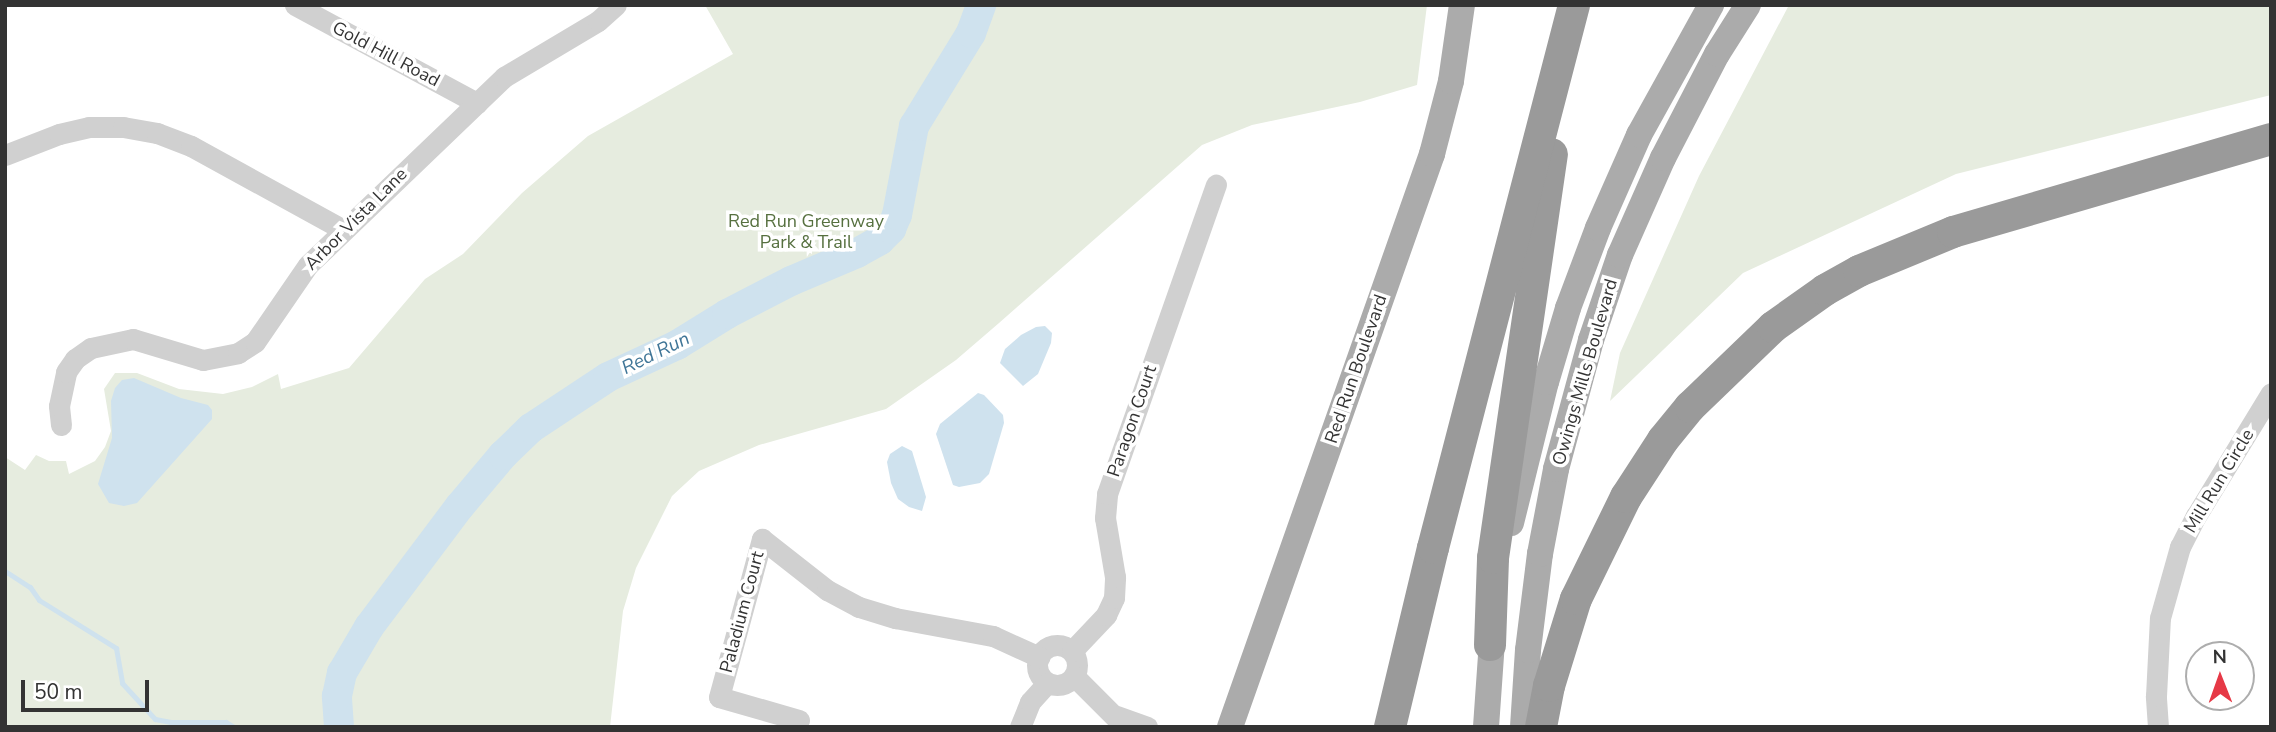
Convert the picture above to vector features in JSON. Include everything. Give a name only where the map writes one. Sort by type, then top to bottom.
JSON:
[{"type":"highway","points":[[1390,727],[1436,534],[1574,5]]},
{"type":"highway","points":[[1490,645],[1493,558],[1547,183],[1560,107],[1585,5]]},
{"type":"highway","points":[[1541,727],[1549,686],[1576,599],[1608,528],[1663,440],[1722,374],[1773,327],[1825,290],[1904,252],[2000,215],[2271,139]]},
{"type":"highway","points":[[1562,727],[1583,639],[1610,563],[1647,494],[1690,431],[1716,399],[1770,347],[1802,321],[1904,252]]},
{"type":"main road","name":"Red Run Boulevard","points":[[1230,727],[1432,153],[1451,81],[1462,5]]},
{"type":"main road","name":"Owings Mills Boulevard","points":[[1486,727],[1490,645],[1504,551],[1568,308],[1598,228],[1639,135],[1711,5]]},
{"type":"main road","name":"Owings Mills Boulevard","points":[[1523,727],[1528,650],[1540,554],[1556,468],[1591,340],[1620,256],[1663,158],[1717,54],[1748,5]]},
{"type":"street","name":"Gold Hill Road","points":[[295,5],[477,103]]},
{"type":"street","name":"Arbor Vista Lane","points":[[61,425],[59,406],[66,372],[75,359],[91,348],[133,339],[202,360],[238,353],[255,342],[307,265],[342,229],[520,64],[598,21],[616,5]]},
{"type":"street","points":[[5,155],[59,134],[89,127],[123,127],[157,133],[191,146],[342,229]]},
{"type":"street","name":"Paragon Court","points":[[1072,651],[1106,615],[1114,598],[1115,577],[1105,518],[1107,494],[1216,185]]},
{"type":"street","name":"Mill Run Circle","points":[[2158,727],[2156,696],[2160,618],[2180,547],[2271,393]]},
{"type":"street","name":"Paladium Court","points":[[799,720],[719,697],[762,539],[841,599],[895,618],[993,636],[1038,657]]},
{"type":"street","points":[[1054,645],[1072,651],[1077,663],[1074,676],[1062,685],[1047,682],[1038,672],[1038,657],[1054,645]]},
{"type":"street","points":[[1074,676],[1121,721],[1147,727]]},
{"type":"street","points":[[1020,727],[1030,702],[1047,682]]},
{"type":"street","name":"Mill Run Circle","points":[[2156,696],[2167,727]]},
{"type":"green space","name":"Red Run Greenway Park & Trail","points":[[705,5],[1427,5],[1417,85],[1360,102],[1252,125],[1202,145],[956,360],[886,409],[759,445],[699,471],[672,496],[636,568],[623,611],[610,727],[5,727],[5,457],[25,470],[36,455],[49,461],[66,461],[69,474],[95,461],[105,447],[111,431],[104,389],[115,373],[137,373],[179,389],[223,394],[252,387],[278,374],[281,389],[349,368],[425,279],[463,254],[522,193],[588,136],[733,54]]},
{"type":"green space","points":[[1789,5],[2271,5],[2271,95],[1956,174],[1743,273],[1610,401],[1620,353],[1699,176]]},
{"type":"water","points":[[1045,326],[1052,333],[1051,343],[1038,374],[1023,386],[1000,363],[1005,349],[1021,335],[1036,327]]},
{"type":"water","points":[[134,378],[181,398],[208,405],[212,410],[212,419],[137,503],[124,506],[109,503],[98,484],[112,438],[111,401],[115,388],[122,380]]},
{"type":"water","points":[[978,393],[984,395],[1003,415],[1004,423],[989,474],[980,483],[959,487],[953,485],[936,434],[940,424]]},
{"type":"water","points":[[902,446],[912,451],[926,497],[922,511],[909,507],[898,499],[891,483],[887,462],[890,454]]},
{"type":"waterway","name":"Red Run","points":[[339,727],[337,696],[342,673],[369,627],[460,506],[503,455],[531,428],[608,377],[677,345],[727,314],[791,281],[857,253],[880,240],[891,229],[897,215],[914,126],[971,33],[981,5]]},
{"type":"waterway","points":[[5,571],[30,587],[39,600],[116,648],[122,683],[155,719],[171,722],[226,722],[234,727]]}]
